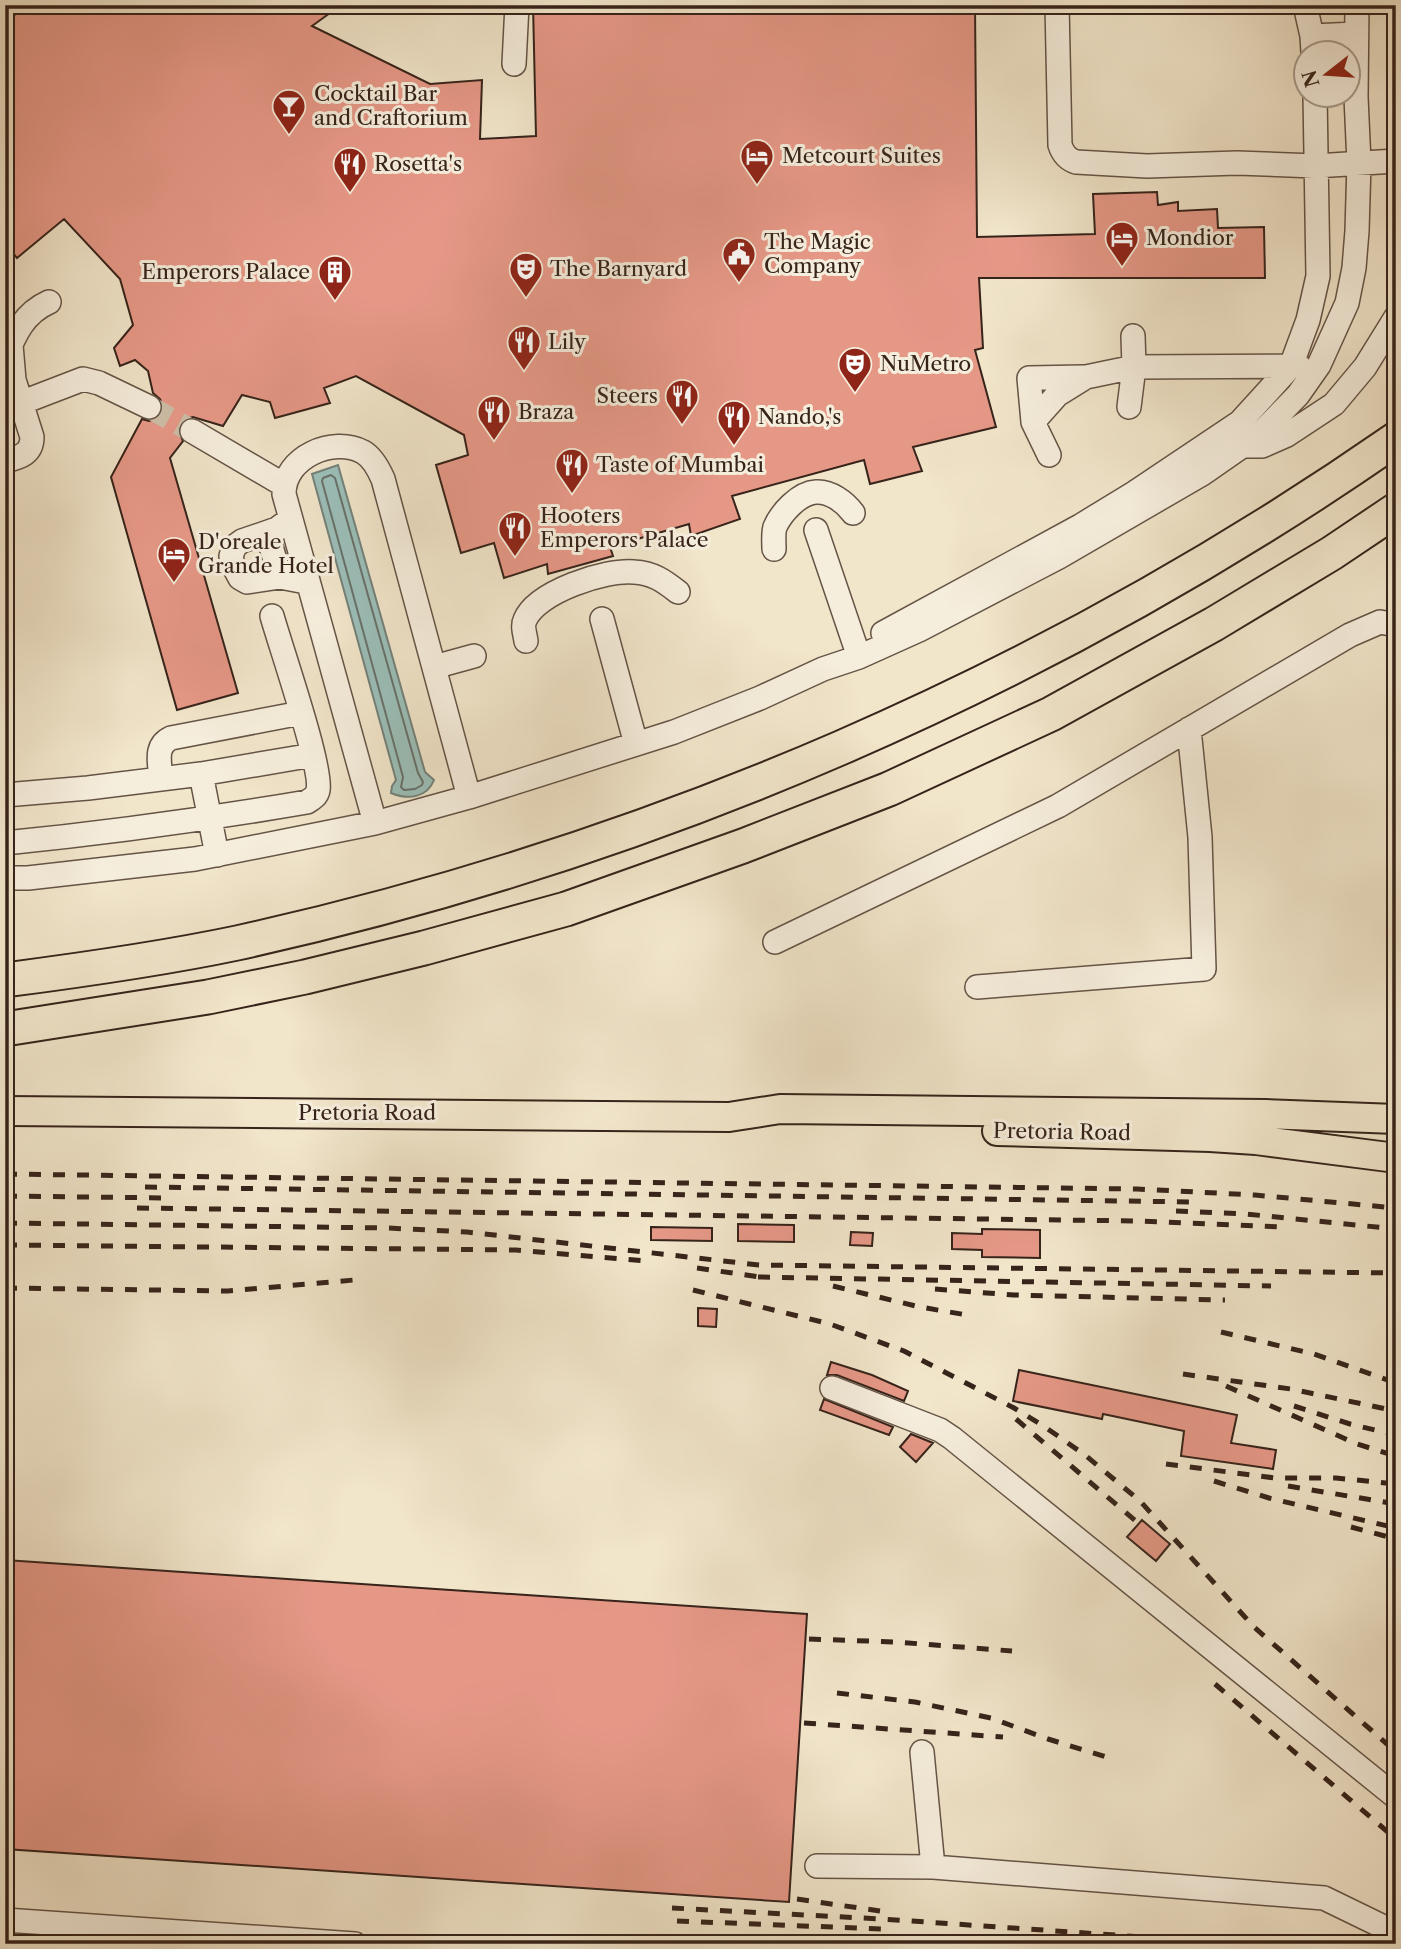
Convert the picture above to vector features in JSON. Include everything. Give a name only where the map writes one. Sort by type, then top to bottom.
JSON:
[{"type":"highway","points":[[5,980],[235,943],[333,919],[512,871],[687,811],[824,757],[909,719],[1108,620],[1292,509],[1396,439]]},
{"type":"highway","points":[[5,1029],[208,997],[424,948],[566,909],[743,846],[889,789],[1051,714],[1214,624],[1332,553],[1396,510]]},
{"type":"main road","name":"Pretoria Road","points":[[5,1111],[729,1117],[780,1109],[1265,1114],[1396,1119]]},
{"type":"main road","points":[[1353,1117],[1396,1111]]},
{"type":"main road","name":"Pretoria Road","points":[[729,1117],[779,1128],[1210,1137],[1256,1140],[1396,1158]]},
{"type":"lane","points":[[514,64],[517,5]]},
{"type":"lane","points":[[1057,5],[1060,145],[1070,160],[1147,166],[1237,163],[1315,166],[1396,161]]},
{"type":"lane","points":[[1305,5],[1311,38]]},
{"type":"lane","points":[[856,653],[919,630],[1144,509],[1261,433],[1298,395],[1319,365],[1347,303],[1354,268],[1359,163],[1356,5]]},
{"type":"lane","points":[[1338,38],[1356,34]]},
{"type":"lane","points":[[5,878],[28,878],[216,855],[374,823],[469,797],[636,744],[760,698],[856,653],[1080,526],[1135,493],[1240,422],[1291,366],[1308,320],[1318,276],[1315,108]]},
{"type":"lane","points":[[5,461],[24,455],[32,444],[32,437],[13,406],[14,380],[8,351],[30,312],[49,302]]},
{"type":"lane","points":[[1242,447],[1262,446],[1287,435],[1334,404],[1365,367],[1396,317]]},
{"type":"lane","points":[[1129,407],[1133,336]]},
{"type":"lane","points":[[1049,455],[1033,422],[1029,378],[1086,377],[1133,367],[1319,365]]},
{"type":"lane","points":[[1033,422],[1057,395],[1086,377]]},
{"type":"lane","points":[[13,406],[77,381],[88,380],[149,407]]},
{"type":"lane","points":[[192,431],[284,485]]},
{"type":"lane","points":[[374,823],[289,520],[284,485],[297,461],[321,450],[353,449],[369,457],[383,479],[469,797]]},
{"type":"lane","points":[[774,549],[775,528],[784,511],[803,496],[816,492],[835,497],[845,503],[853,513]]},
{"type":"lane","points":[[289,520],[267,533],[235,546],[231,556],[233,565],[240,578],[247,582],[280,577],[306,582]]},
{"type":"lane","points":[[816,530],[856,653]]},
{"type":"lane","points":[[267,533],[280,577]]},
{"type":"lane","points":[[526,641],[523,624],[533,607],[548,594],[574,584],[632,571],[658,577],[678,592]]},
{"type":"lane","points":[[5,843],[210,819],[307,802],[318,792],[318,780],[272,616]]},
{"type":"lane","points":[[602,619],[636,744]]},
{"type":"lane","points":[[775,942],[1059,806],[1350,635],[1380,622],[1396,625]]},
{"type":"lane","points":[[434,667],[474,656]]},
{"type":"lane","points":[[161,779],[160,747],[171,738],[301,713]]},
{"type":"lane","points":[[977,987],[1204,969],[1200,837],[1189,729]]},
{"type":"lane","points":[[5,795],[201,774],[313,755]]},
{"type":"lane","points":[[201,774],[216,855]]},
{"type":"lane","points":[[832,1388],[940,1430],[953,1438],[1396,1797]]},
{"type":"lane","points":[[922,1752],[933,1867]]},
{"type":"lane","points":[[817,1866],[933,1867],[1325,1898],[1396,1933]]},
{"type":"lane","points":[[5,1920],[355,1944]]},
{"type":"water","points":[[338,465],[425,772],[434,780],[427,791],[416,796],[391,793],[396,780],[312,474]]},
{"type":"building","points":[[28,5],[341,5],[312,26],[430,84],[482,80],[480,139],[536,136],[533,5],[975,5],[977,237],[1095,234],[1093,194],[1157,192],[1158,205],[1178,202],[1178,211],[1217,209],[1218,228],[1264,227],[1265,278],[979,278],[983,348],[975,350],[996,427],[913,447],[922,471],[870,484],[864,460],[732,496],[740,519],[691,536],[689,524],[610,547],[613,556],[548,574],[547,564],[504,578],[494,543],[461,553],[436,465],[468,455],[464,435],[356,376],[324,388],[330,403],[275,418],[270,402],[242,395],[223,426],[193,417],[185,419],[178,430],[183,441],[170,458],[238,693],[177,710],[111,477],[142,419],[156,419],[163,407],[160,399],[153,393],[148,371],[135,360],[120,366],[114,348],[133,325],[120,279],[64,219],[17,258],[5,243],[5,22]]},
{"type":"building","points":[[738,1224],[794,1225],[794,1242],[738,1241]]},
{"type":"building","points":[[651,1227],[712,1228],[712,1241],[651,1240]]},
{"type":"building","points":[[982,1229],[1040,1230],[1040,1258],[982,1257],[982,1250],[952,1249],[952,1233],[982,1234]]},
{"type":"building","points":[[851,1232],[873,1233],[872,1246],[850,1245]]},
{"type":"building","points":[[698,1308],[717,1309],[716,1327],[698,1326]]},
{"type":"building","points":[[831,1362],[872,1375],[908,1391],[904,1401],[837,1375],[827,1375]]},
{"type":"building","points":[[1019,1370],[1237,1415],[1231,1443],[1276,1450],[1273,1469],[1181,1456],[1184,1431],[1103,1414],[1102,1419],[1013,1401]]},
{"type":"building","points":[[824,1399],[893,1427],[889,1435],[820,1410]]},
{"type":"building","points":[[911,1434],[933,1443],[916,1462],[900,1447]]},
{"type":"building","points":[[1142,1520],[1170,1544],[1156,1561],[1127,1537]]},
{"type":"building","points":[[5,1560],[807,1614],[789,1902],[5,1849]]},
{"type":"tunnel","points":[[149,407],[192,431]]},
{"type":"railway","points":[[5,1174],[1137,1189],[1255,1195],[1396,1208]]},
{"type":"railway","points":[[145,1187],[1192,1202]]},
{"type":"railway","points":[[5,1196],[168,1198]]},
{"type":"railway","points":[[137,1208],[1138,1221],[1281,1227]]},
{"type":"railway","points":[[1176,1211],[1246,1214],[1396,1229]]},
{"type":"railway","points":[[5,1223],[388,1228],[467,1232],[759,1265],[1396,1273]]},
{"type":"railway","points":[[5,1245],[516,1250],[647,1261]]},
{"type":"railway","points":[[697,1268],[767,1278]]},
{"type":"railway","points":[[758,1277],[1271,1286]]},
{"type":"railway","points":[[5,1288],[228,1291],[354,1280]]},
{"type":"railway","points":[[833,1286],[920,1307],[973,1316]]},
{"type":"railway","points":[[935,1289],[1014,1295],[1225,1300]]},
{"type":"railway","points":[[693,1290],[830,1324],[904,1351],[1045,1427],[1085,1455],[1140,1501],[1254,1627],[1396,1752]]},
{"type":"railway","points":[[1221,1332],[1314,1354],[1396,1383]]},
{"type":"railway","points":[[1183,1374],[1291,1389],[1396,1411]]},
{"type":"railway","points":[[1226,1386],[1357,1444],[1396,1456]]},
{"type":"railway","points":[[1294,1406],[1396,1435]]},
{"type":"railway","points":[[1016,1419],[1138,1523]]},
{"type":"railway","points":[[1166,1464],[1275,1478],[1336,1478],[1396,1484]]},
{"type":"railway","points":[[1214,1481],[1269,1498],[1396,1528]]},
{"type":"railway","points":[[1288,1486],[1396,1504]]},
{"type":"railway","points":[[1351,1527],[1396,1539]]},
{"type":"railway","points":[[809,1639],[896,1642],[1012,1651]]},
{"type":"railway","points":[[1215,1684],[1396,1839]]},
{"type":"railway","points":[[837,1693],[915,1702],[991,1718],[1113,1759]]},
{"type":"railway","points":[[804,1723],[1003,1737]]},
{"type":"railway","points":[[797,1899],[880,1911]]},
{"type":"railway","points":[[672,1908],[882,1919],[1245,1944]]},
{"type":"railway","points":[[677,1921],[882,1929]]},
{"type":"place","name":"Cocktail Bar and Craftorium","points":[[289,136]]},
{"type":"place","name":"Metcourt Suites","points":[[757,186]]},
{"type":"place","name":"Rosetta's","points":[[350,194]]},
{"type":"place","name":"Mondior","points":[[1122,268]]},
{"type":"place","name":"The Magic Company","points":[[739,284]]},
{"type":"place","name":"The Barnyard","points":[[526,299]]},
{"type":"place","name":"Emperors Palace","points":[[335,302]]},
{"type":"place","name":"Lily","points":[[524,372]]},
{"type":"place","name":"NuMetro","points":[[855,394]]},
{"type":"place","name":"Steers","points":[[682,426]]},
{"type":"place","name":"Braza","points":[[494,442]]},
{"type":"place","name":"Nando,'s","points":[[734,447]]},
{"type":"place","name":"Taste of Mumbai","points":[[572,495]]},
{"type":"place","name":"Hooters Emperors Palace","points":[[515,558]]},
{"type":"place","name":"D'oreale Grande Hotel","points":[[174,584]]}]
